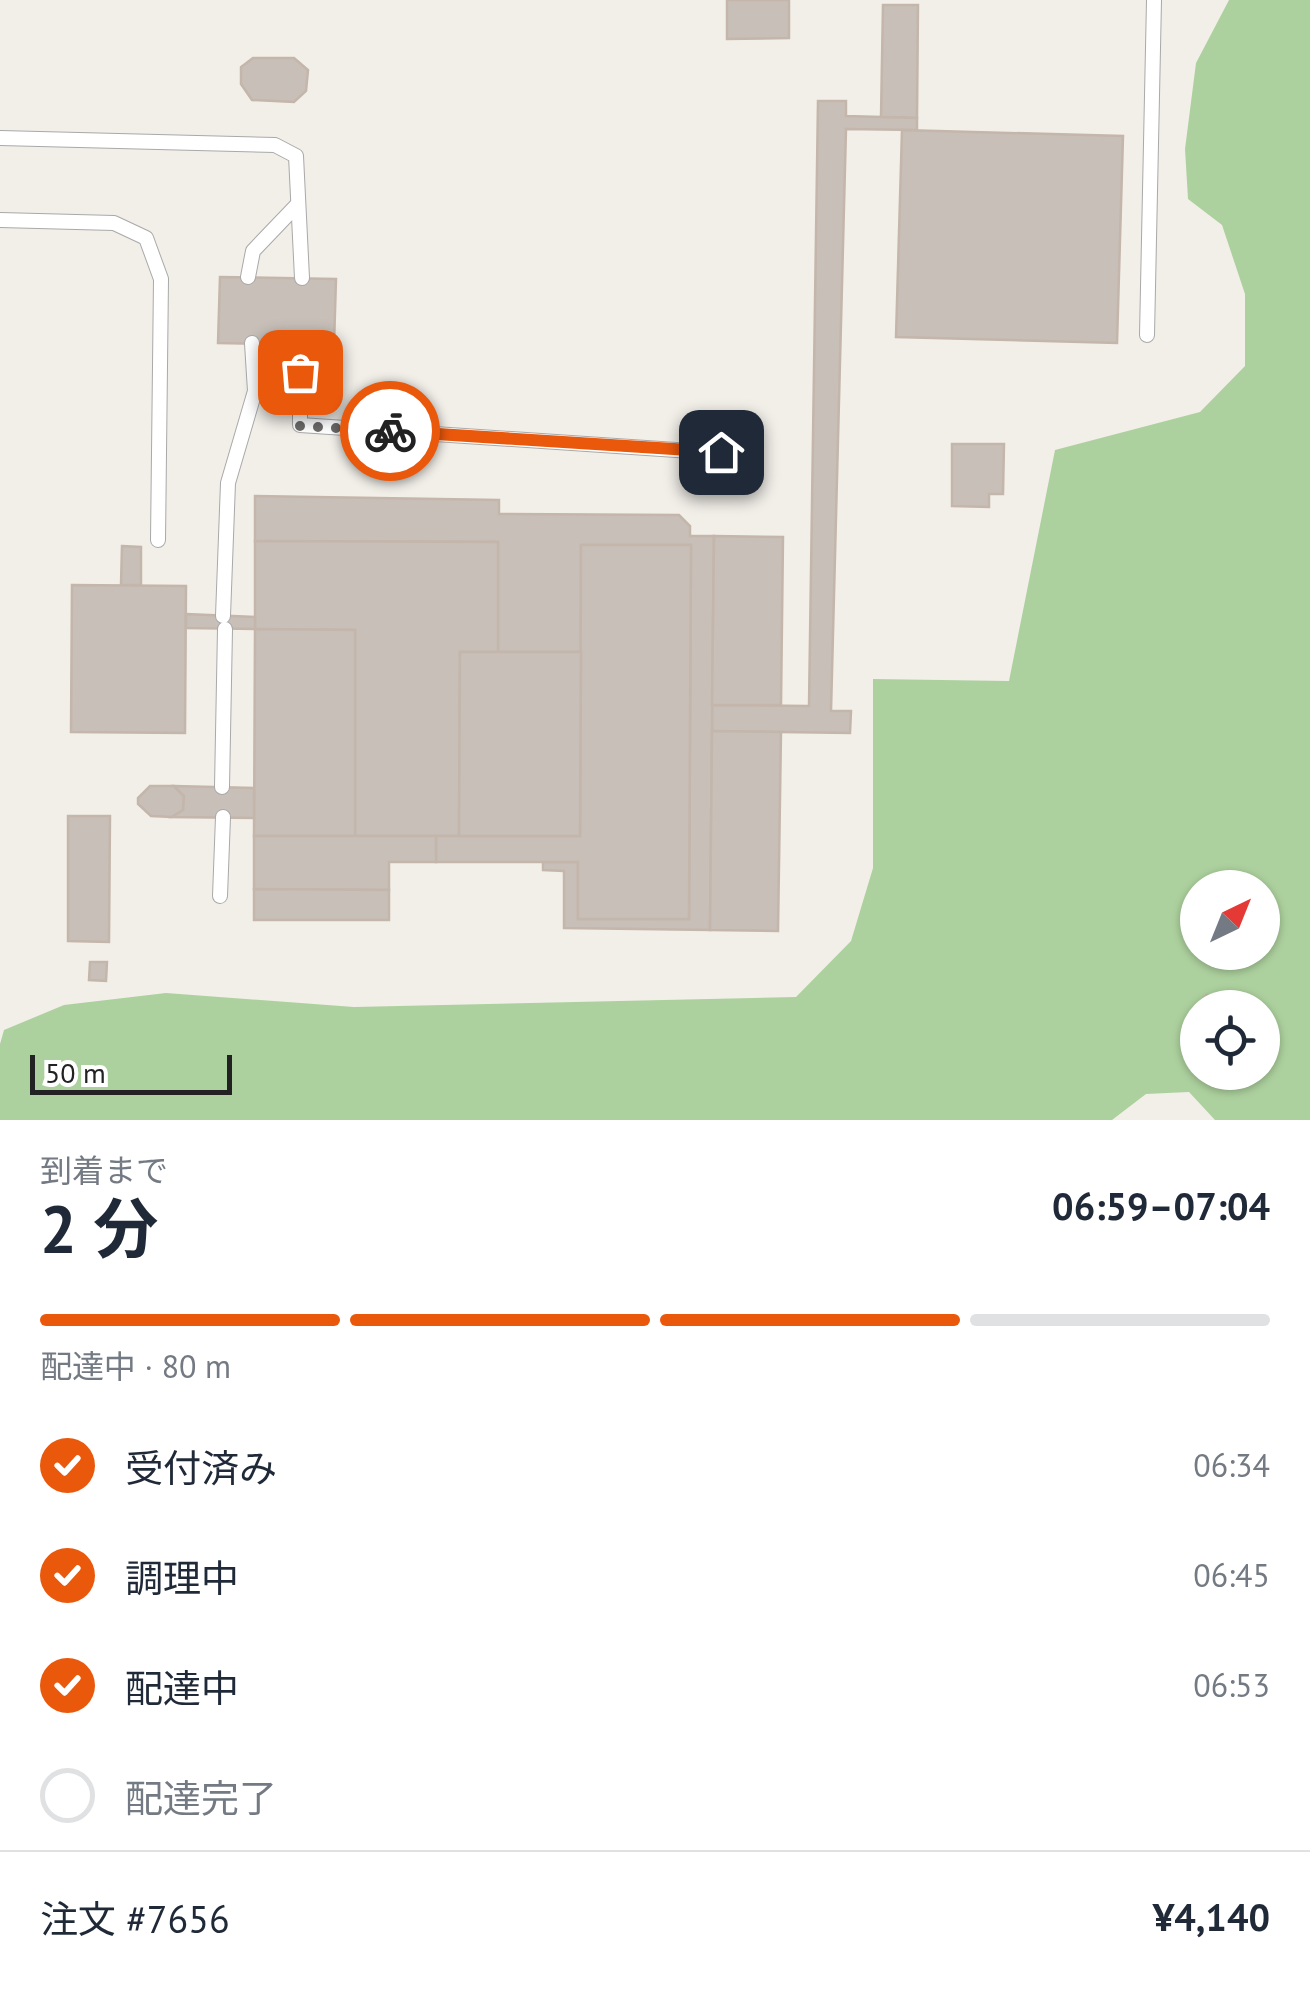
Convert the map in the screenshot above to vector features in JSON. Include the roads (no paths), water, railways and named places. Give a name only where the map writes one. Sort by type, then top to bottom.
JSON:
[{"type":"lane","points":[[1148,334],[1154,0]]},
{"type":"lane","points":[[0,138],[275,145],[296,156],[302,278]]},
{"type":"lane","points":[[248,277],[253,250],[296,206]]},
{"type":"lane","points":[[0,220],[114,223],[146,238],[162,279],[158,540]]},
{"type":"lane","points":[[222,787],[228,482],[255,392],[252,343]]},
{"type":"lane","points":[[300,344],[300,426],[721,452]]},
{"type":"lane","points":[[220,896],[222,818]]}]
